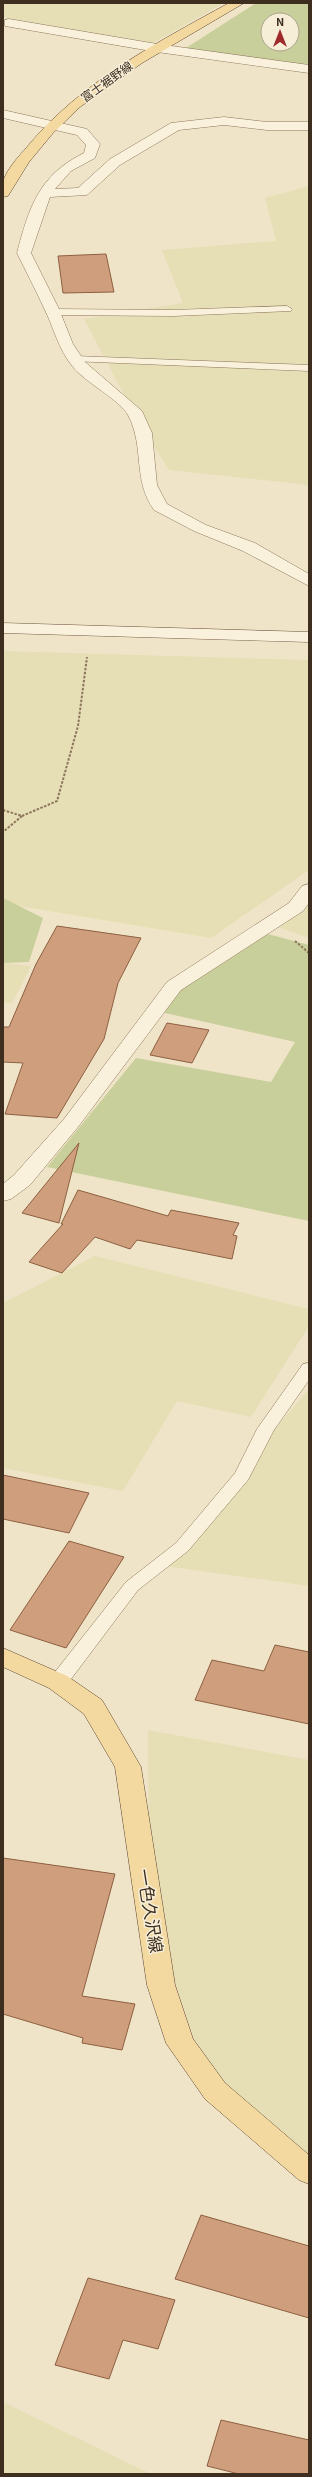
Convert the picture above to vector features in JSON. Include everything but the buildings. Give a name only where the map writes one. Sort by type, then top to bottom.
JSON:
[{"type":"main road","name":"富士裾野線","points":[[3,193],[23,159],[52,125],[109,78],[157,48],[238,3]]},
{"type":"main road","name":"一色久沢線","points":[[3,1657],[58,1682],[93,1707],[128,1768],[162,1985],[180,2043],[216,2091],[309,2172]]},
{"type":"street","points":[[3,34],[8,30],[6,21],[157,48],[309,69]]},
{"type":"street","points":[[3,114],[82,132],[93,144],[90,155],[65,168],[45,193],[34,218],[24,253],[53,312],[65,344],[79,365],[134,411],[144,433],[149,485],[160,507],[200,528],[249,547],[309,582]]},
{"type":"street","points":[[45,193],[82,192],[115,162],[176,126],[224,120],[267,126],[309,126]]},
{"type":"street","points":[[3,628],[309,637]]},
{"type":"street","points":[[3,1194],[22,1180],[70,1123],[174,986],[296,907],[309,890]]},
{"type":"lane","points":[[53,312],[173,313],[287,309]]},
{"type":"lane","points":[[75,359],[309,368]]},
{"type":"lane","points":[[58,1682],[132,1586],[182,1547],[242,1476],[266,1429],[309,1368]]},
{"type":"path","points":[[3,832],[22,816],[57,801],[78,726],[87,659],[86,630]]},
{"type":"path","points":[[3,810],[22,816]]},
{"type":"shaded area","points":[[3,3],[224,3],[151,44],[3,17]]},
{"type":"shaded area","points":[[309,186],[309,485],[169,470],[138,421],[84,319],[183,303],[162,250],[276,241],[265,198]]},
{"type":"shaded area","points":[[3,651],[309,660],[309,870],[211,938],[19,906],[3,901]]},
{"type":"shaded area","points":[[309,897],[309,938],[278,927]]},
{"type":"shaded area","points":[[3,963],[31,966],[12,1003],[3,1003]]},
{"type":"shaded area","points":[[95,1256],[309,1309],[309,1326],[251,1417],[177,1401],[123,1491],[3,1468],[3,1303]]},
{"type":"shaded area","points":[[309,1389],[309,1586],[158,1565]]},
{"type":"shaded area","points":[[148,1730],[309,1760],[309,2166],[192,2059],[149,1905]]},
{"type":"shaded area","points":[[3,2402],[151,2474],[3,2474]]},
{"type":"green space","points":[[256,3],[309,3],[309,65],[186,48]]},
{"type":"green space","points":[[3,898],[43,918],[29,962],[3,963]]},
{"type":"green space","points":[[268,934],[309,945],[309,1221],[47,1167],[136,1058],[271,1082],[295,1042],[156,1011],[174,986]]}]
